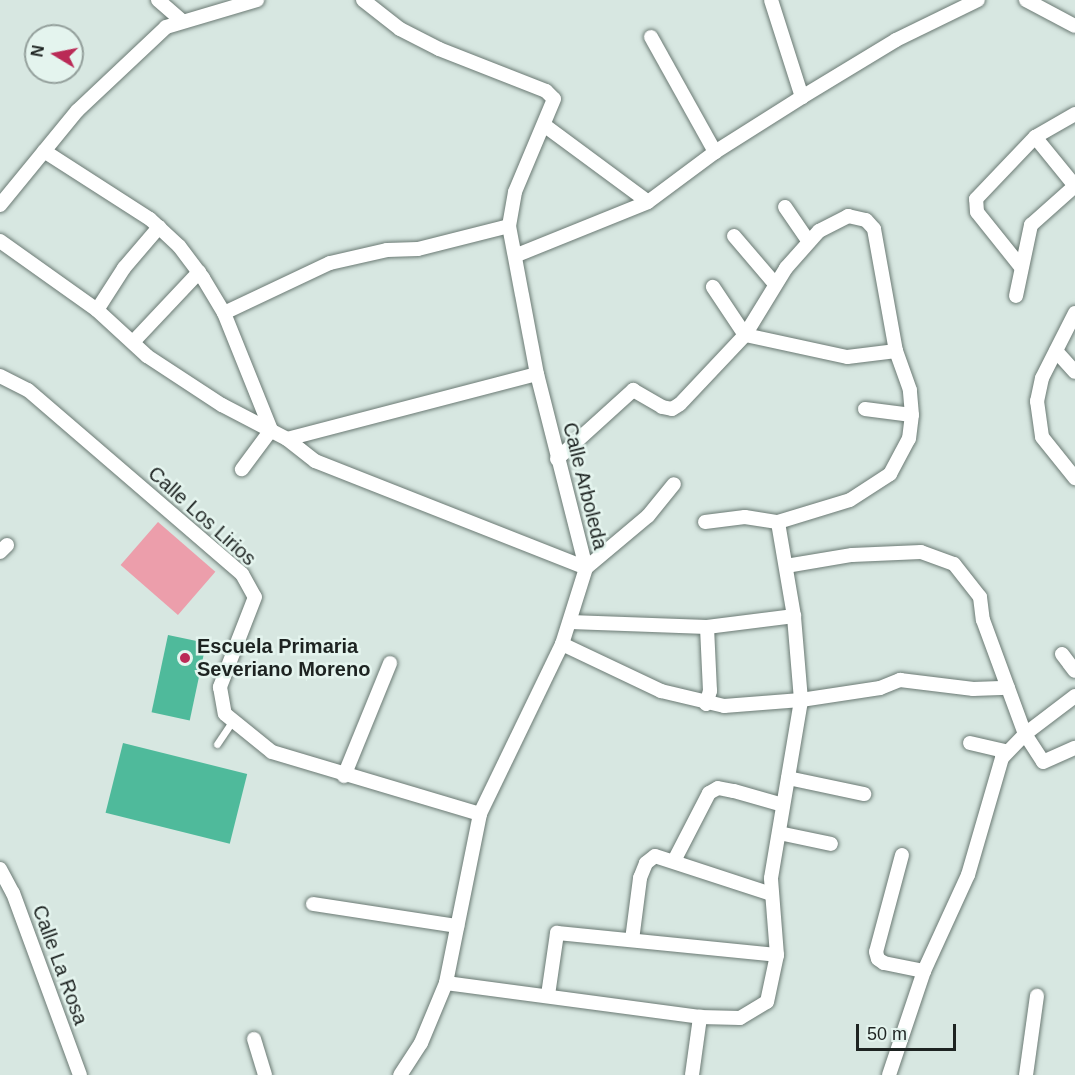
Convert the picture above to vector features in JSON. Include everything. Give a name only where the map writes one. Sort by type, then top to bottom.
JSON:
[{"type":"street","points":[[158,0],[182,21]]},
{"type":"street","points":[[0,205],[77,111],[147,42],[166,27],[257,0]]},
{"type":"street","name":"Calle Arboleda","points":[[363,0],[391,24],[439,49],[546,91],[554,99],[515,192],[509,226],[517,255],[537,374],[586,568],[562,644],[480,814],[446,983],[432,1022],[400,1075]]},
{"type":"street","points":[[771,0],[802,97]]},
{"type":"street","points":[[517,255],[648,202],[715,152],[802,97],[896,40],[978,0]]},
{"type":"street","points":[[1026,0],[1075,26]]},
{"type":"street","points":[[651,37],[715,152]]},
{"type":"street","points":[[1021,267],[977,212],[976,199],[1035,137],[1075,114]]},
{"type":"street","points":[[544,125],[648,202]]},
{"type":"street","points":[[1016,296],[1031,225],[1075,186],[1035,137]]},
{"type":"street","points":[[44,151],[159,227],[179,246],[199,272],[224,313],[271,430]]},
{"type":"street","points":[[785,207],[809,242]]},
{"type":"street","points":[[557,459],[633,390],[662,407],[672,409],[680,404],[745,335],[775,284],[819,231],[848,216],[866,220],[874,229],[896,351],[910,390],[912,415],[909,439],[890,474],[850,500],[778,522],[745,517],[705,522]]},
{"type":"street","points":[[224,313],[330,263],[387,250],[418,249],[509,226]]},
{"type":"street","points":[[97,310],[124,268],[159,227]]},
{"type":"street","points":[[734,236],[775,284]]},
{"type":"street","points":[[0,241],[97,310],[134,341],[147,356],[222,405],[287,439],[315,461],[586,568],[648,516],[674,484]]},
{"type":"street","points":[[134,341],[199,272]]},
{"type":"street","points":[[713,288],[745,335],[847,357],[896,351]]},
{"type":"street","points":[[1075,313],[1042,378],[1037,401],[1042,437],[1075,478]]},
{"type":"street","points":[[1056,351],[1075,372]]},
{"type":"street","points":[[287,439],[537,374]]},
{"type":"street","name":"Calle Los Lirios","points":[[0,376],[28,390],[242,574],[255,597],[219,687],[220,703],[233,720],[272,752],[344,776],[480,814]]},
{"type":"street","points":[[865,409],[912,415]]},
{"type":"street","points":[[242,469],[271,430]]},
{"type":"street","points":[[446,983],[700,1017],[740,1018],[767,1002],[777,955],[771,894],[801,700],[794,615],[778,522]]},
{"type":"street","points":[[786,566],[852,555],[921,552],[941,556],[954,564],[980,597],[983,620],[1025,734],[1047,764],[1075,748]]},
{"type":"street","points":[[570,622],[707,627],[794,615]]},
{"type":"street","points":[[706,704],[710,691],[707,627]]},
{"type":"street","points":[[562,644],[661,691],[706,704],[801,700],[880,688],[900,680],[973,689],[1008,687]]},
{"type":"street","points":[[1062,654],[1075,672]]},
{"type":"street","points":[[344,776],[390,663]]},
{"type":"street","points":[[889,1075],[924,971],[968,874],[981,834],[995,774],[1006,751],[1075,696]]},
{"type":"street","points":[[970,743],[1006,751]]},
{"type":"street","points":[[788,778],[864,794]]},
{"type":"street","points":[[675,859],[700,805],[718,788],[783,805]]},
{"type":"street","points":[[779,833],[831,844]]},
{"type":"street","points":[[902,855],[876,952],[878,959],[884,963],[924,971]]},
{"type":"street","points":[[632,940],[639,878],[646,863],[655,856],[675,859],[771,894]]},
{"type":"street","name":"Calle La Rosa","points":[[0,869],[13,893],[80,1075]]},
{"type":"street","points":[[313,903],[457,926]]},
{"type":"street","points":[[548,995],[557,933],[777,955]]},
{"type":"street","points":[[1026,1075],[1037,996]]},
{"type":"street","points":[[692,1075],[700,1017]]},
{"type":"street","points":[[255,1039],[265,1075]]},
{"type":"lane","points":[[216,744],[233,720]]},
{"type":"shaded area","points":[[158,522],[215,572],[178,615],[121,565]]},
{"type":"building","points":[[168,635],[206,643],[190,720],[152,712]]},
{"type":"building","points":[[123,743],[247,774],[230,844],[106,813]]},
{"type":"place","name":"Escuela Primaria Severiano Moreno","points":[[185,658]]}]
